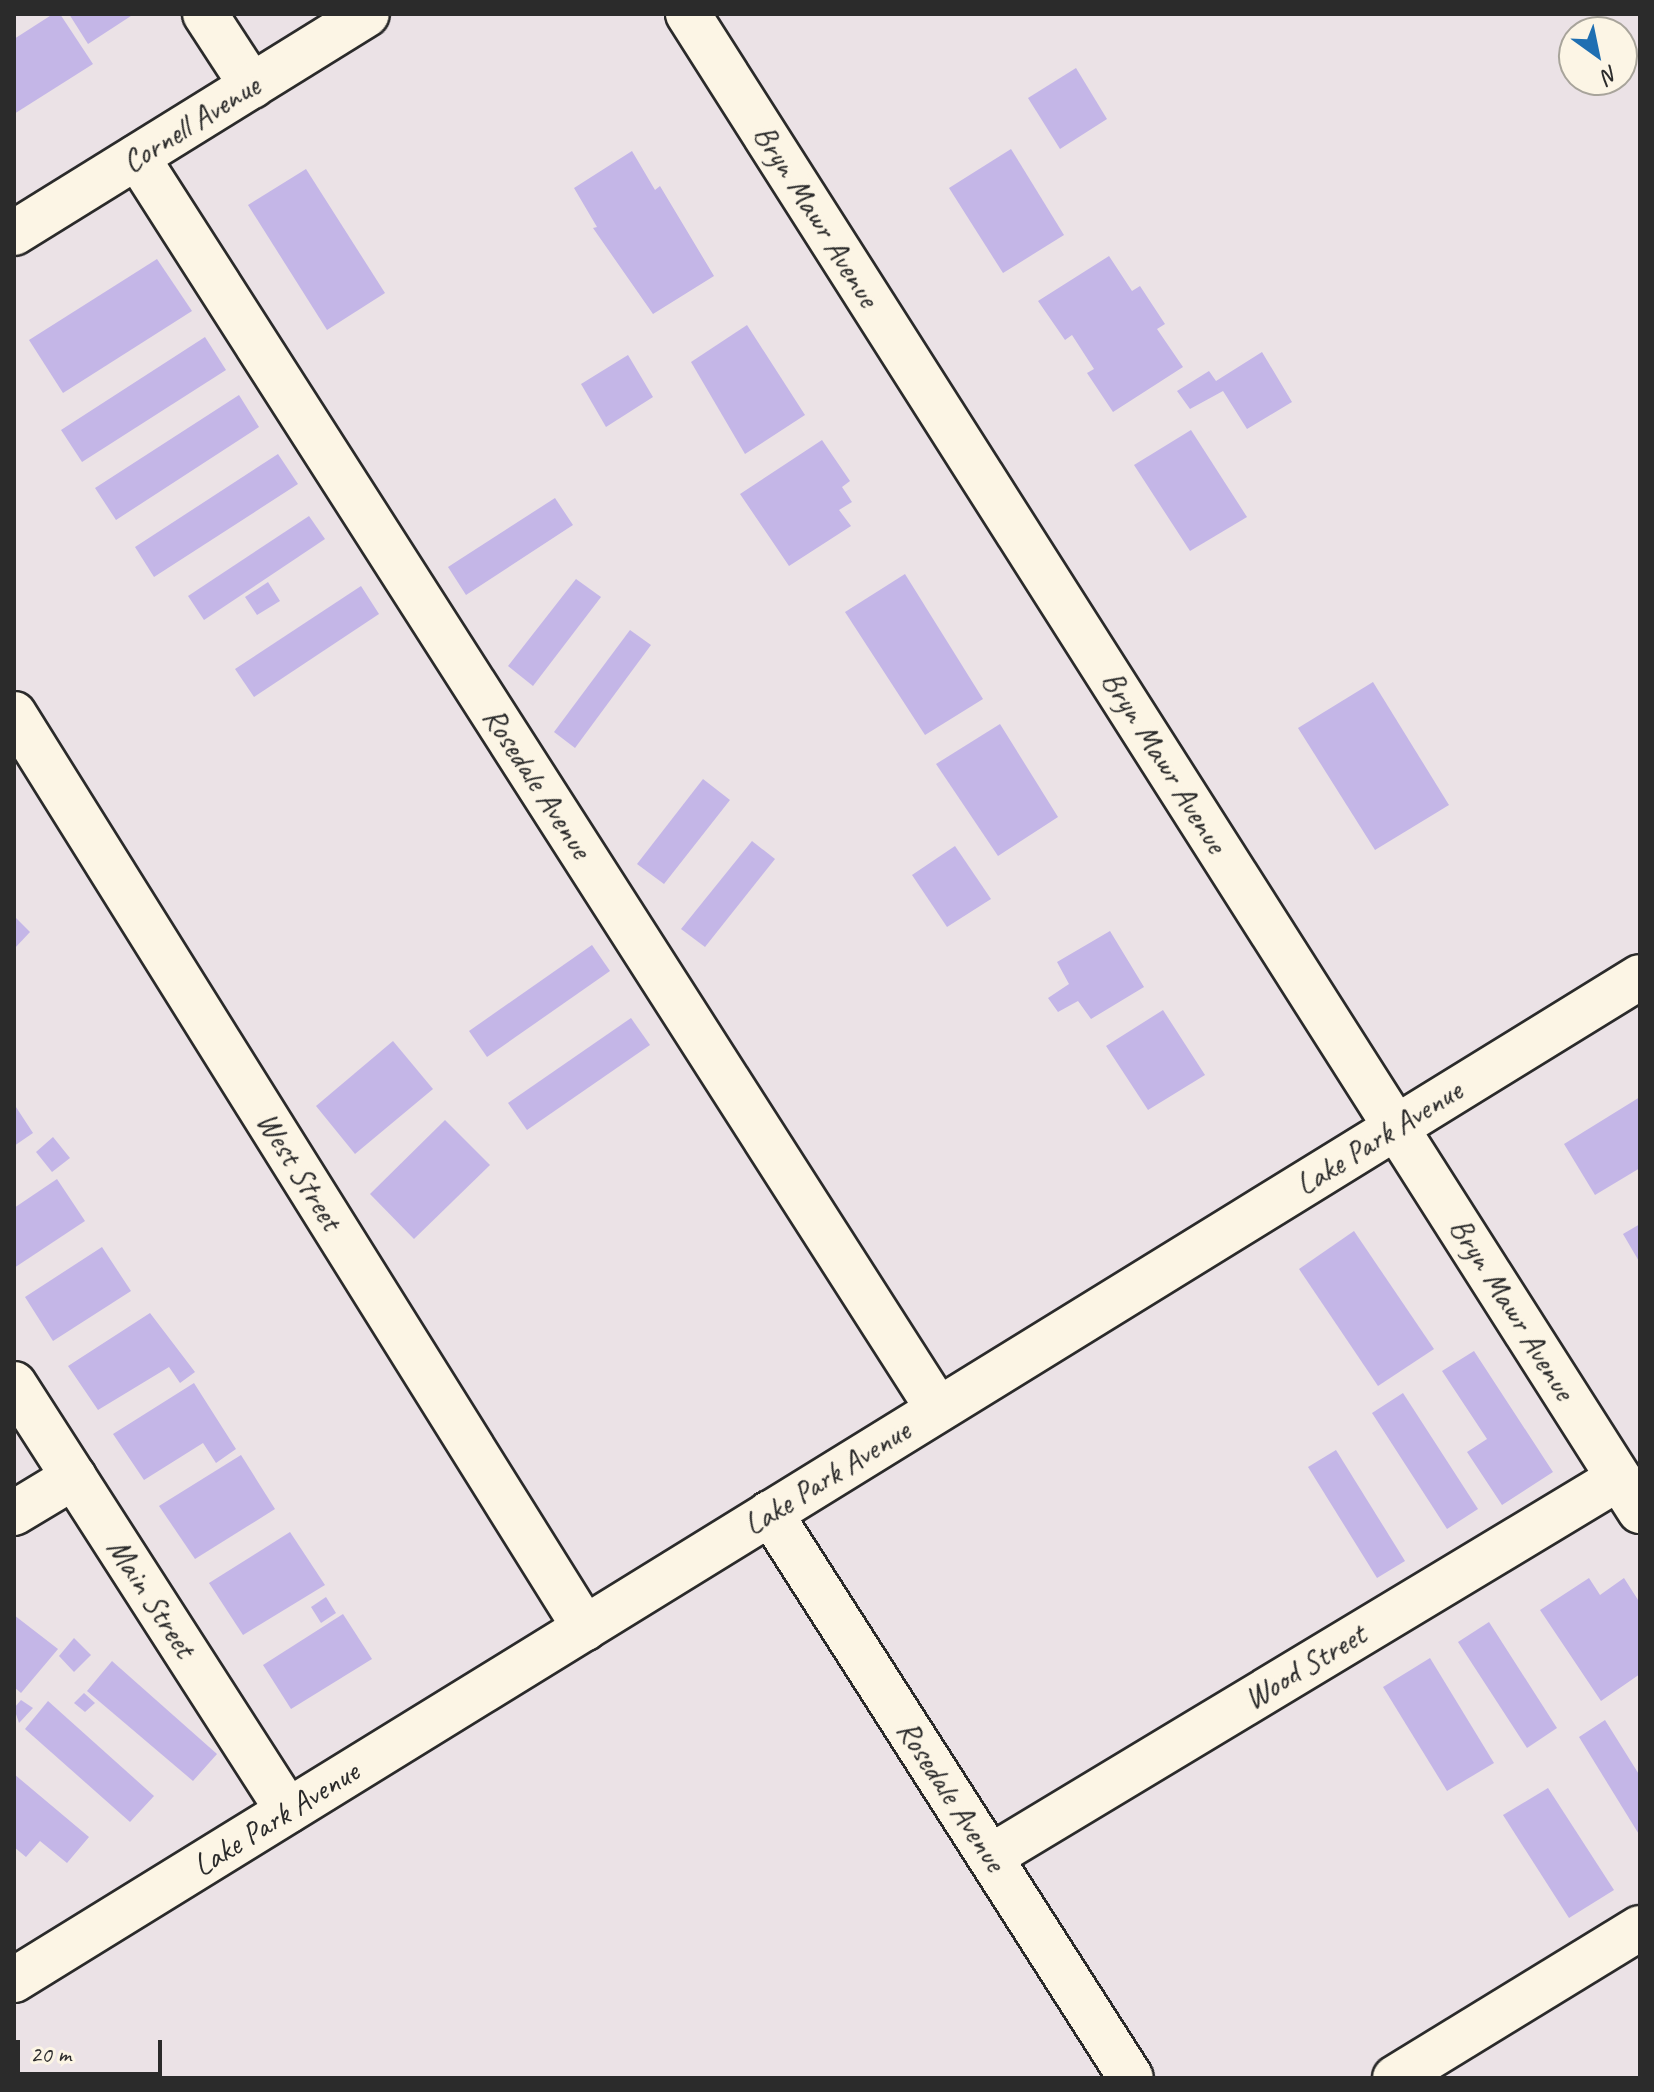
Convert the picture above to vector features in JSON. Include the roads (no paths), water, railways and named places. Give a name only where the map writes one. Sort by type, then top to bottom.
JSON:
[{"type":"street","points":[[205,14],[252,86]]},
{"type":"street","name":"Cornell Avenue","points":[[14,233],[367,14]]},
{"type":"street","name":"Bryn Mawr Avenue","points":[[688,14],[1630,1495]]},
{"type":"street","name":"Rosedale Avenue","points":[[137,157],[938,1409]]},
{"type":"street","name":"West Street","points":[[14,714],[585,1628]]},
{"type":"street","name":"Lake Park Avenue","points":[[14,1980],[1640,977]]},
{"type":"street","name":"Main Street","points":[[14,1384],[288,1811]]},
{"type":"street","points":[[14,1513],[74,1477]]},
{"type":"street","name":"Wood Street","points":[[990,1857],[1630,1495]]},
{"type":"street","name":"Rosedale Avenue","points":[[770,1513],[1131,2078]]},
{"type":"street","points":[[1395,2078],[1640,1928]]}]
